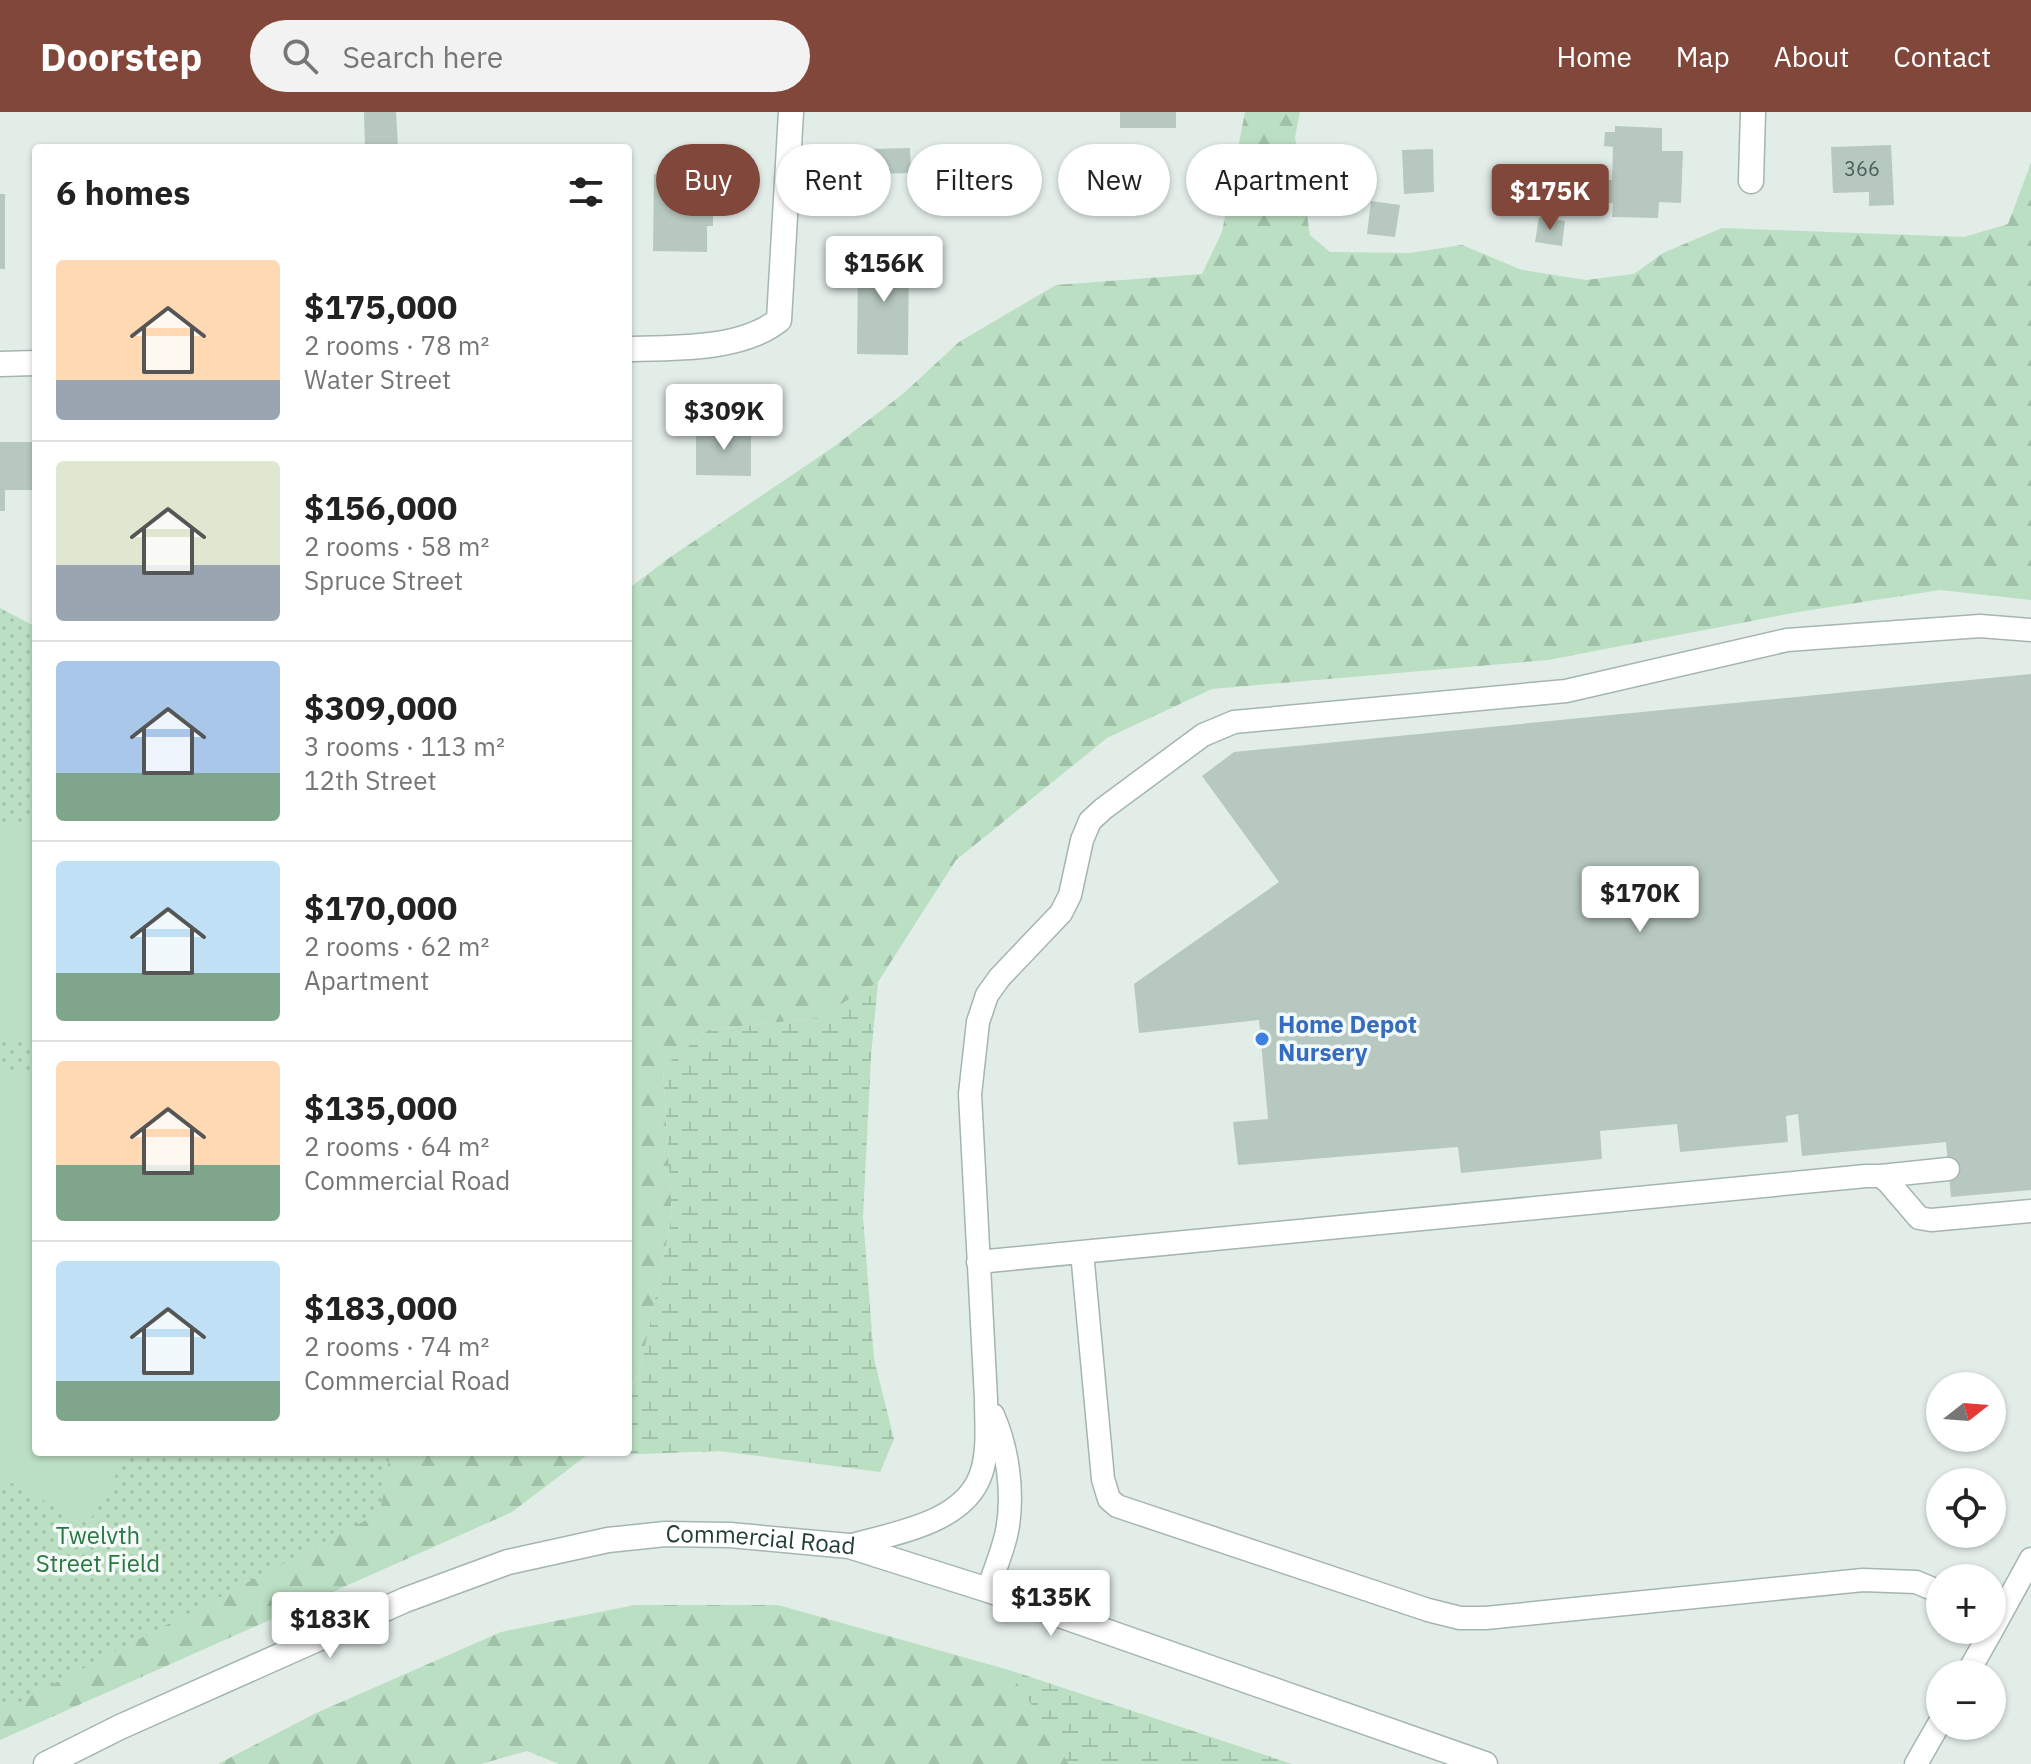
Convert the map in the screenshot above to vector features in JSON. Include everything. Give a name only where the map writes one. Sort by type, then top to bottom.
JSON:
[{"type":"street","points":[[632,349],[684,348],[740,339],[769,329],[779,320],[791,112]]},
{"type":"street","points":[[1751,181],[1753,112]]},
{"type":"street","points":[[0,364],[32,363]]},
{"type":"street","name":"Commercial Road","points":[[46,1764],[120,1727],[405,1600],[508,1562],[608,1540],[665,1534],[730,1535],[849,1546],[988,1590],[1485,1764]]},
{"type":"lane","points":[[849,1546],[929,1522],[965,1499],[981,1473],[986,1442],[986,1399],[970,1094],[978,1022],[987,995],[1000,977],[1061,913],[1070,895],[1082,840],[1090,821],[1203,735],[1234,722],[1566,691],[1787,640],[1980,626],[2031,630]]},
{"type":"lane","points":[[978,1262],[1948,1169]]},
{"type":"lane","points":[[1881,1176],[1919,1218],[1931,1220],[2031,1211]]},
{"type":"lane","points":[[1082,1252],[1103,1479],[1109,1499],[1117,1506],[1460,1618],[1486,1618],[1863,1580],[1916,1582],[1926,1586]]},
{"type":"lane","points":[[986,1399],[998,1427],[1007,1467],[1010,1501],[1007,1532],[988,1590]]},
{"type":"lane","points":[[2006,1604],[2031,1559]]},
{"type":"lane","points":[[1916,1764],[1930,1740]]},
{"type":"green space","points":[[1245,112],[1300,112],[1296,144],[1239,144]]},
{"type":"green space","points":[[2031,163],[2031,600],[1940,590],[1798,612],[1548,660],[1212,689],[1107,738],[956,860],[878,982],[818,1018],[708,1030],[663,1067],[672,1216],[640,1372],[632,1385],[632,586],[832,448],[904,393],[959,342],[1056,285],[1202,274],[1222,232],[1225,216],[1307,216],[1310,235],[1330,252],[1409,253],[1462,245],[1522,270],[1586,280],[1634,274],[1663,253],[1722,228],[1964,237],[2008,224]]},
{"type":"green space","name":"Twelvth Street Field","points":[[0,608],[32,625],[32,1456],[389,1456],[380,1513],[0,1712]]},
{"type":"green space","points":[[0,823],[32,824],[32,1043],[0,1038]]},
{"type":"green space","points":[[878,982],[863,1217],[874,1359],[894,1439],[880,1472],[719,1451],[632,1454],[632,1385],[640,1372],[672,1216],[663,1067],[708,1030],[818,1018]]},
{"type":"green space","points":[[0,1066],[32,1078],[32,1456],[127,1456],[88,1524],[0,1477]]},
{"type":"green space","name":"Twelvth Street Field","points":[[166,1456],[586,1456],[512,1512],[0,1740],[0,1490]]},
{"type":"green space","points":[[635,1605],[778,1605],[1009,1670],[1069,1764],[559,1764],[527,1751],[481,1764],[218,1764],[314,1714],[501,1632]]},
{"type":"green space","points":[[1009,1670],[1292,1764],[1069,1764]]},
{"type":"building","points":[[364,112],[396,112],[398,144],[365,144]]},
{"type":"building","points":[[1120,112],[1176,112],[1176,128],[1120,128]]},
{"type":"building","points":[[1615,126],[1662,128],[1662,151],[1683,151],[1681,203],[1659,202],[1658,218],[1612,217],[1613,203],[1591,203],[1592,179],[1612,180],[1613,147],[1604,146],[1605,132],[1615,132]]},
{"type":"building","points":[[1891,145],[1894,205],[1869,206],[1869,192],[1833,193],[1831,147]]},
{"type":"building","points":[[891,148],[907,148],[907,173],[891,174]]},
{"type":"building","points":[[1433,149],[1434,192],[1404,194],[1402,150]]},
{"type":"building","points":[[656,174],[656,216],[713,216],[713,226],[707,226],[707,252],[653,251]]},
{"type":"building","points":[[0,194],[5,194],[5,269],[0,269]]},
{"type":"building","points":[[1377,202],[1400,205],[1395,237],[1367,234],[1369,216],[1377,216]]},
{"type":"building","points":[[1539,217],[1565,221],[1562,246],[1535,242]]},
{"type":"building","points":[[878,247],[909,247],[908,355],[857,354],[858,264],[878,265]]},
{"type":"building","points":[[696,428],[751,428],[751,476],[696,475]]},
{"type":"building","points":[[0,442],[32,442],[32,490],[5,490],[5,511],[0,511]]},
{"type":"building","points":[[2031,674],[2031,1190],[1951,1197],[1946,1142],[1802,1156],[1798,1114],[1786,1116],[1788,1142],[1680,1152],[1677,1124],[1600,1131],[1602,1159],[1461,1173],[1458,1147],[1238,1165],[1233,1122],[1268,1119],[1259,1020],[1139,1033],[1134,984],[1279,882],[1202,776],[1234,752]]},
{"type":"place","name":"Home Depot Nursery","points":[[1262,1039]]}]
